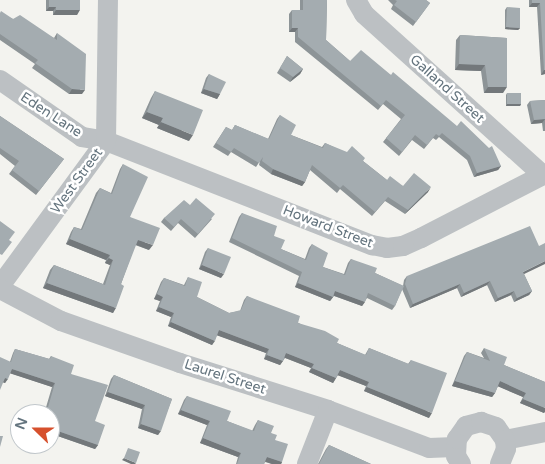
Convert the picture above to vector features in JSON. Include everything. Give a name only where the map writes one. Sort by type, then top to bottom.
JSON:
[{"type":"street","name":"West Street","points":[[0,288],[106,141],[108,0]]},
{"type":"street","name":"Galland Street","points":[[356,0],[364,14],[544,175]]},
{"type":"street","name":"Eden Lane","points":[[0,80],[82,137],[106,141]]},
{"type":"street","name":"Howard Street","points":[[106,141],[372,245],[387,248],[403,246],[422,238],[544,175]]},
{"type":"street","name":"Laurel Street","points":[[0,288],[61,321],[328,410],[429,448],[458,455],[466,426],[481,422],[496,427],[505,440]]},
{"type":"street","points":[[307,464],[328,410]]},
{"type":"street","points":[[500,464],[506,448],[505,440],[545,432]]},
{"type":"building","points":[[49,0],[80,0],[80,10],[56,10],[56,7],[49,7]]},
{"type":"building","points":[[303,0],[327,0],[326,40],[350,61],[361,50],[391,75],[393,72],[457,126],[461,121],[489,148],[492,146],[501,166],[477,173],[470,156],[442,133],[439,136],[436,134],[427,145],[415,135],[402,152],[386,138],[405,115],[386,100],[381,106],[298,37],[298,28],[292,28],[292,10],[303,10]]},
{"type":"building","points":[[395,0],[426,0],[430,3],[416,22],[394,5],[397,1]]},
{"type":"building","points":[[532,0],[545,0],[545,70],[540,3],[532,3]]},
{"type":"building","points":[[507,7],[520,8],[520,28],[506,27]]},
{"type":"building","points":[[1,11],[13,19],[20,15],[57,40],[57,33],[86,54],[85,90],[72,89],[35,63],[38,60],[0,34]]},
{"type":"building","points":[[460,35],[507,38],[507,87],[488,87],[485,65],[459,64]]},
{"type":"building","points":[[287,56],[303,69],[293,77],[280,68]]},
{"type":"building","points":[[209,74],[226,82],[220,94],[204,89]]},
{"type":"building","points":[[155,91],[203,110],[193,135],[161,122],[163,118],[147,112]]},
{"type":"building","points":[[507,93],[521,93],[521,104],[507,104]]},
{"type":"building","points":[[545,100],[545,119],[534,120],[530,101]]},
{"type":"building","points":[[280,115],[296,125],[291,135],[323,148],[325,143],[347,152],[352,146],[365,158],[363,161],[387,180],[390,176],[403,186],[414,173],[431,187],[408,210],[388,197],[375,212],[343,185],[340,188],[312,165],[305,182],[273,169],[262,161],[263,157],[259,163],[234,148],[231,152],[216,143],[226,127],[232,130],[235,125],[269,139]]},
{"type":"building","points":[[0,116],[64,159],[39,191],[12,170],[19,161],[0,148]]},
{"type":"building","points":[[123,164],[148,177],[130,217],[160,228],[153,245],[138,240],[121,284],[124,286],[116,308],[47,283],[54,265],[105,285],[113,260],[109,258],[110,255],[70,239],[74,227],[82,230],[100,188],[112,194]]},
{"type":"building","points":[[196,198],[215,214],[198,234],[181,219],[174,227],[164,218],[184,200],[190,205]]},
{"type":"building","points":[[242,213],[277,226],[274,236],[285,240],[281,249],[306,260],[312,244],[328,253],[323,267],[345,275],[351,259],[377,268],[375,273],[404,286],[395,306],[368,293],[365,302],[335,291],[333,297],[298,283],[302,272],[232,238]]},
{"type":"building","points":[[0,221],[15,232],[9,240],[12,242],[2,255],[0,254]]},
{"type":"building","points":[[530,226],[539,246],[545,243],[545,261],[523,272],[532,291],[517,298],[514,291],[498,298],[490,281],[464,293],[460,284],[413,304],[405,284],[407,276]]},
{"type":"building","points":[[208,248],[231,257],[224,274],[202,265]]},
{"type":"building","points":[[188,277],[202,282],[197,297],[229,313],[241,310],[247,296],[300,316],[298,323],[325,331],[339,339],[337,343],[366,355],[369,348],[409,364],[411,360],[447,373],[432,413],[367,387],[369,382],[340,370],[336,378],[312,368],[314,364],[286,353],[283,361],[267,355],[269,349],[219,330],[215,341],[171,322],[174,313],[159,307],[163,297],[157,294],[164,278],[185,286]]},
{"type":"building","points":[[484,348],[507,357],[504,365],[545,382],[545,408],[523,399],[526,393],[500,381],[495,393],[455,381],[467,352],[490,361]]},
{"type":"building","points":[[15,349],[50,359],[51,356],[74,365],[71,374],[108,385],[95,421],[105,425],[98,445],[60,432],[60,404],[49,404],[55,383],[12,369],[8,379],[5,378],[0,390],[0,357],[11,362]]},
{"type":"building","points":[[114,375],[172,399],[161,431],[141,424],[145,405],[108,392]]},
{"type":"building","points":[[187,396],[231,411],[227,421],[254,431],[258,420],[274,426],[271,433],[277,435],[275,440],[288,444],[282,462],[267,457],[264,464],[237,464],[241,453],[203,438],[210,421],[181,410]]},
{"type":"building","points":[[0,436],[3,436],[0,447]]},
{"type":"building","points":[[329,445],[371,464],[319,464]]},
{"type":"building","points":[[128,448],[140,452],[136,463],[124,458]]}]
